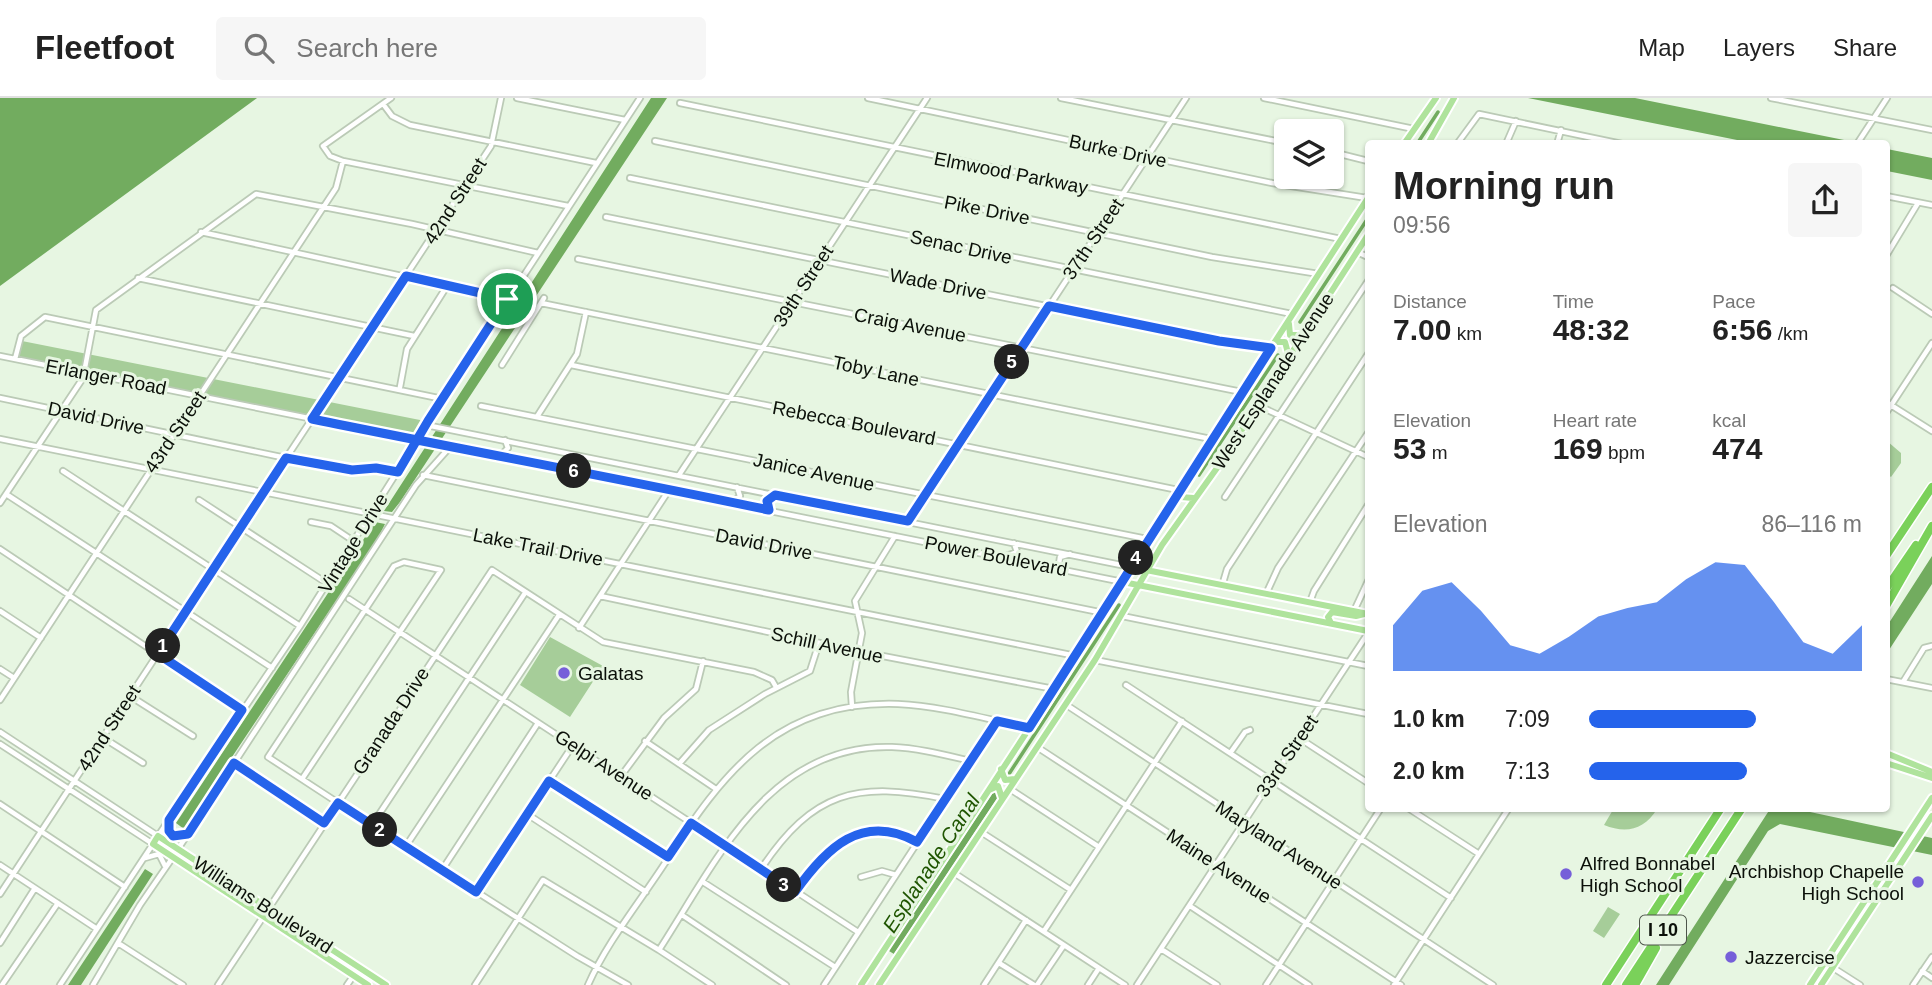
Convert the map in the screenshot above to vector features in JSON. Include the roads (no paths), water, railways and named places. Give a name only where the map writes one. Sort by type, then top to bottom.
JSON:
[{"type":"highway","points":[[1890,550],[1932,487]]},
{"type":"highway","points":[[1890,583],[1932,520]]},
{"type":"highway","points":[[1890,599],[1932,526]]},
{"type":"highway","name":"I 10","points":[[1606,984],[1718,812]]},
{"type":"highway","name":"I 10","points":[[1626,985],[1739,812]]},
{"type":"highway","points":[[1635,985],[1699,875]]},
{"type":"main road","points":[[1407,140],[1436,98]]},
{"type":"main road","points":[[1430,140],[1454,98]]},
{"type":"main road","name":"West Esplanade Avenue","points":[[861,985],[1118,593],[1147,539],[1183,482],[1365,203]]},
{"type":"main road","name":"West Esplanade Avenue","points":[[881,983],[1095,660],[1194,498],[1365,240]]},
{"type":"main road","points":[[1292,317],[1290,335],[1303,335]]},
{"type":"main road","points":[[1273,345],[1288,344],[1286,362]]},
{"type":"main road","points":[[1183,482],[1181,497],[1187,500],[1194,498]]},
{"type":"main road","points":[[1131,567],[1135,581],[1140,585]]},
{"type":"main road","name":"Power Boulevard","points":[[1131,567],[1365,614]]},
{"type":"main road","name":"Power Boulevard","points":[[1124,582],[1365,631]]},
{"type":"main road","points":[[1198,596],[1210,592],[1209,585],[1203,582]]},
{"type":"main road","points":[[1118,593],[1125,588],[1130,591],[1129,603]]},
{"type":"main road","points":[[1223,601],[1220,596],[1223,591],[1246,590]]},
{"type":"main road","points":[[1331,623],[1328,617],[1332,612],[1356,616],[1365,614]]},
{"type":"main road","points":[[1890,758],[1903,760],[1932,772]]},
{"type":"main road","points":[[1890,760],[1932,778]]},
{"type":"main road","points":[[1001,769],[1005,780],[1012,781],[1017,777]]},
{"type":"main road","points":[[988,790],[998,786],[1003,793],[1002,800]]},
{"type":"main road","points":[[1810,985],[1932,799]]},
{"type":"main road","points":[[1821,985],[1932,816]]},
{"type":"main road","name":"Vintage Drive","points":[[153,844],[158,836]]},
{"type":"main road","name":"Williams Boulevard","points":[[158,836],[386,985]]},
{"type":"main road","name":"Williams Boulevard","points":[[153,844],[368,985]]},
{"type":"main road","name":"Vintage Drive","points":[[173,857],[178,849]]},
{"type":"main road","points":[[1884,889],[1881,882],[1888,865]]},
{"type":"main road","points":[[221,889],[227,886],[250,896]]},
{"type":"main road","points":[[1852,938],[1871,902],[1870,893]]},
{"type":"main road","points":[[246,905],[250,904],[264,911],[269,909]]},
{"type":"main road","points":[[263,917],[270,913],[287,921]]},
{"type":"main road","points":[[877,961],[886,958],[891,961],[881,983]]},
{"type":"street","points":[[391,98],[323,146],[330,156],[568,206]]},
{"type":"street","name":"42nd Street","points":[[0,894],[466,185],[492,141],[501,98]]},
{"type":"street","points":[[517,98],[625,120]]},
{"type":"street","name":"Vintage Drive","points":[[158,836],[328,584],[419,441],[426,425],[640,98]]},
{"type":"street","name":"Burke Drive","points":[[868,98],[1147,158],[1365,197]]},
{"type":"street","name":"39th Street","points":[[679,475],[927,98]]},
{"type":"street","points":[[1061,98],[1274,141]]},
{"type":"street","name":"37th Street","points":[[908,521],[1186,98]]},
{"type":"street","points":[[1264,98],[1414,129]]},
{"type":"street","points":[[1771,98],[1800,101],[1932,130]]},
{"type":"street","points":[[1860,140],[1886,98]]},
{"type":"street","name":"Elmwood Parkway","points":[[680,103],[1342,240]]},
{"type":"street","points":[[383,104],[392,116],[410,125],[596,163]]},
{"type":"street","points":[[1460,140],[1479,114],[1598,140]]},
{"type":"street","points":[[1508,140],[1516,121]]},
{"type":"street","points":[[1558,140],[1561,130]]},
{"type":"street","name":"Pike Drive","points":[[655,141],[1212,257],[1319,274]]},
{"type":"street","points":[[1344,155],[1365,160]]},
{"type":"street","name":"43rd Street","points":[[0,700],[324,207],[338,184],[343,160]]},
{"type":"street","name":"Senac Drive","points":[[630,178],[1292,317]]},
{"type":"street","points":[[0,503],[85,373],[82,370],[90,326],[96,310],[200,232],[256,194],[538,253]]},
{"type":"street","points":[[1890,197],[1932,205]]},
{"type":"street","points":[[1890,249],[1918,203]]},
{"type":"street","name":"Wade Drive","points":[[606,217],[1219,341],[1273,345]]},
{"type":"street","points":[[200,232],[507,299]]},
{"type":"street","points":[[1357,252],[1365,256]]},
{"type":"street","name":"Craig Avenue","points":[[578,259],[1242,392]]},
{"type":"street","points":[[138,278],[414,336]]},
{"type":"street","points":[[400,387],[407,349],[447,286]]},
{"type":"street","points":[[1225,497],[1365,286]]},
{"type":"street","points":[[1893,288],[1932,314]]},
{"type":"street","name":"Toby Lane","points":[[502,365],[542,301],[1211,439]]},
{"type":"street","points":[[538,415],[577,355],[586,312]]},
{"type":"street","points":[[15,359],[21,336],[48,317],[400,387],[443,399]]},
{"type":"street","points":[[1890,402],[1932,343]]},
{"type":"street","name":"Erlanger Road","points":[[0,356],[419,441]]},
{"type":"street","points":[[1222,586],[1227,569],[1365,359]]},
{"type":"street","name":"Rebecca Boulevard","points":[[571,365],[1178,490]]},
{"type":"street","name":"David Drive","points":[[0,398],[286,458],[352,470],[376,468],[398,472]]},
{"type":"street","points":[[1890,404],[1932,431]]},
{"type":"street","points":[[1257,405],[1365,456]]},
{"type":"street","name":"Janice Avenue","points":[[481,406],[538,415],[1147,539]]},
{"type":"street","name":"Power Boulevard","points":[[426,425],[1131,567]]},
{"type":"street","points":[[1266,594],[1278,568],[1365,438]]},
{"type":"street","name":"Lake Trail Drive","points":[[0,439],[1076,656]]},
{"type":"street","points":[[500,455],[508,448],[504,440]]},
{"type":"street","name":"Power Boulevard","points":[[419,441],[500,455],[1124,582]]},
{"type":"street","name":"Vintage Drive","points":[[178,849],[423,475],[450,447]]},
{"type":"street","points":[[573,470],[570,463],[579,456]]},
{"type":"street","points":[[63,471],[300,626]]},
{"type":"street","name":"David Drive","points":[[423,475],[1104,613]]},
{"type":"street","points":[[733,502],[740,496],[737,487]]},
{"type":"street","points":[[579,628],[669,490]]},
{"type":"street","points":[[6,494],[272,668]]},
{"type":"street","points":[[769,510],[767,501],[775,495]]},
{"type":"street","points":[[200,500],[328,584]]},
{"type":"street","points":[[1310,602],[1314,591],[1365,510]]},
{"type":"street","points":[[311,522],[331,526],[355,542]]},
{"type":"street","points":[[852,707],[851,692],[862,625],[857,612],[857,598],[895,536]]},
{"type":"street","points":[[999,556],[1015,554],[1018,549],[1012,542]]},
{"type":"street","points":[[0,549],[242,710]]},
{"type":"street","points":[[1064,569],[1059,564],[1060,557],[1070,554]]},
{"type":"street","points":[[302,779],[440,569],[399,563],[365,609],[268,757],[372,825],[517,918],[628,985]]},
{"type":"street","name":"Granada Drive","points":[[269,909],[492,570],[525,593]]},
{"type":"street","points":[[1353,611],[1365,587]]},
{"type":"street","points":[[372,825],[525,593],[603,642],[765,676],[776,687]]},
{"type":"street","name":"Schill Avenue","points":[[600,596],[859,652],[1054,689]]},
{"type":"street","name":"Gelpi Avenue","points":[[349,599],[858,932]]},
{"type":"street","points":[[0,611],[41,638]]},
{"type":"street","points":[[406,846],[559,615]]},
{"type":"street","points":[[1122,616],[1365,665]]},
{"type":"street","name":"33rd Street","points":[[1137,985],[1365,637]]},
{"type":"street","points":[[679,764],[709,730],[776,687],[810,671],[819,643]]},
{"type":"street","points":[[1903,682],[1929,647]]},
{"type":"street","points":[[1095,660],[1365,713]]},
{"type":"street","points":[[621,776],[664,718],[696,689],[703,662]]},
{"type":"street","points":[[0,669],[14,678]]},
{"type":"street","points":[[1890,680],[1932,688]]},
{"type":"street","points":[[1126,685],[1451,898]]},
{"type":"street","points":[[130,696],[193,736]]},
{"type":"street","points":[[589,985],[597,967],[691,823],[716,789],[757,746],[832,711],[852,707],[899,704],[1029,728]]},
{"type":"street","name":"Maryland Avenue","points":[[1065,704],[1493,985]]},
{"type":"street","points":[[1044,931],[1182,720]]},
{"type":"street","points":[[824,985],[997,721]]},
{"type":"street","points":[[442,870],[538,723]]},
{"type":"street","points":[[1231,752],[1245,732],[1250,730]]},
{"type":"street","name":"Williams Boulevard","points":[[0,732],[158,836]]},
{"type":"street","points":[[102,737],[143,763]]},
{"type":"street","points":[[1299,737],[1365,781]]},
{"type":"street","points":[[645,741],[716,789]]},
{"type":"street","name":"Williams Boulevard","points":[[0,744],[153,844]]},
{"type":"street","points":[[476,892],[573,745]]},
{"type":"street","points":[[659,950],[726,846],[758,802],[787,779],[828,757],[863,749],[892,747],[971,761]]},
{"type":"street","name":"Maine Avenue","points":[[1037,747],[1397,984]]},
{"type":"street","points":[[234,763],[324,823]]},
{"type":"street","points":[[549,781],[668,857]]},
{"type":"street","points":[[761,869],[794,827],[811,813],[846,795],[880,789],[900,789],[946,799]]},
{"type":"street","points":[[1010,789],[1099,847]]},
{"type":"street","points":[[0,804],[125,887]]},
{"type":"street","points":[[1266,985],[1378,812]]},
{"type":"street","points":[[1414,812],[1479,854]]},
{"type":"street","points":[[1397,984],[1505,812]]},
{"type":"street","points":[[527,814],[646,892]]},
{"type":"street","points":[[169,820],[169,831],[173,836],[188,834]]},
{"type":"street","points":[[795,892],[824,855],[854,836],[890,830],[917,842]]},
{"type":"street","points":[[981,832],[1070,890]]},
{"type":"street","name":"Vintage Drive","points":[[60,985],[153,844]]},
{"type":"street","points":[[142,860],[152,854],[159,854],[165,861],[164,870]]},
{"type":"street","name":"Vintage Drive","points":[[93,985],[173,857]]},
{"type":"street","points":[[0,865],[97,929]]},
{"type":"street","points":[[861,877],[882,871],[896,875]]},
{"type":"street","points":[[954,873],[1125,985]]},
{"type":"street","points":[[475,985],[543,880],[712,985]]},
{"type":"street","points":[[703,882],[835,967]]},
{"type":"street","points":[[0,943],[35,888]]},
{"type":"street","points":[[2,985],[58,903]]},
{"type":"street","points":[[1190,906],[1309,985]]},
{"type":"street","points":[[682,915],[786,985]]},
{"type":"street","points":[[218,985],[263,917]]},
{"type":"street","points":[[984,985],[1026,920]]},
{"type":"street","points":[[118,943],[183,985]]},
{"type":"street","points":[[999,962],[1036,985],[1064,945]]},
{"type":"street","points":[[1161,949],[1217,985]]},
{"type":"street","points":[[1913,985],[1932,957]]},
{"type":"street","points":[[1824,962],[1860,985]]},
{"type":"street","points":[[347,985],[359,968]]},
{"type":"street","points":[[1088,985],[1099,968]]},
{"type":"street","points":[[1922,971],[1932,978]]},
{"type":"waterway","name":"Esplanade Canal","points":[[1420,140],[1438,112]]},
{"type":"waterway","name":"Esplanade Canal","points":[[1300,322],[1365,223]]},
{"type":"waterway","name":"Esplanade Canal","points":[[1199,475],[1278,355]]},
{"type":"waterway","name":"Esplanade Canal","points":[[1007,777],[1119,605]]},
{"type":"place","name":"Galatas","points":[[564,673]]},
{"type":"place","name":"Alfred Bonnabel High School","points":[[1566,874]]},
{"type":"place","name":"Archbishop Chapelle High School","points":[[1918,882]]},
{"type":"place","name":"Jazzercise","points":[[1731,957]]}]
